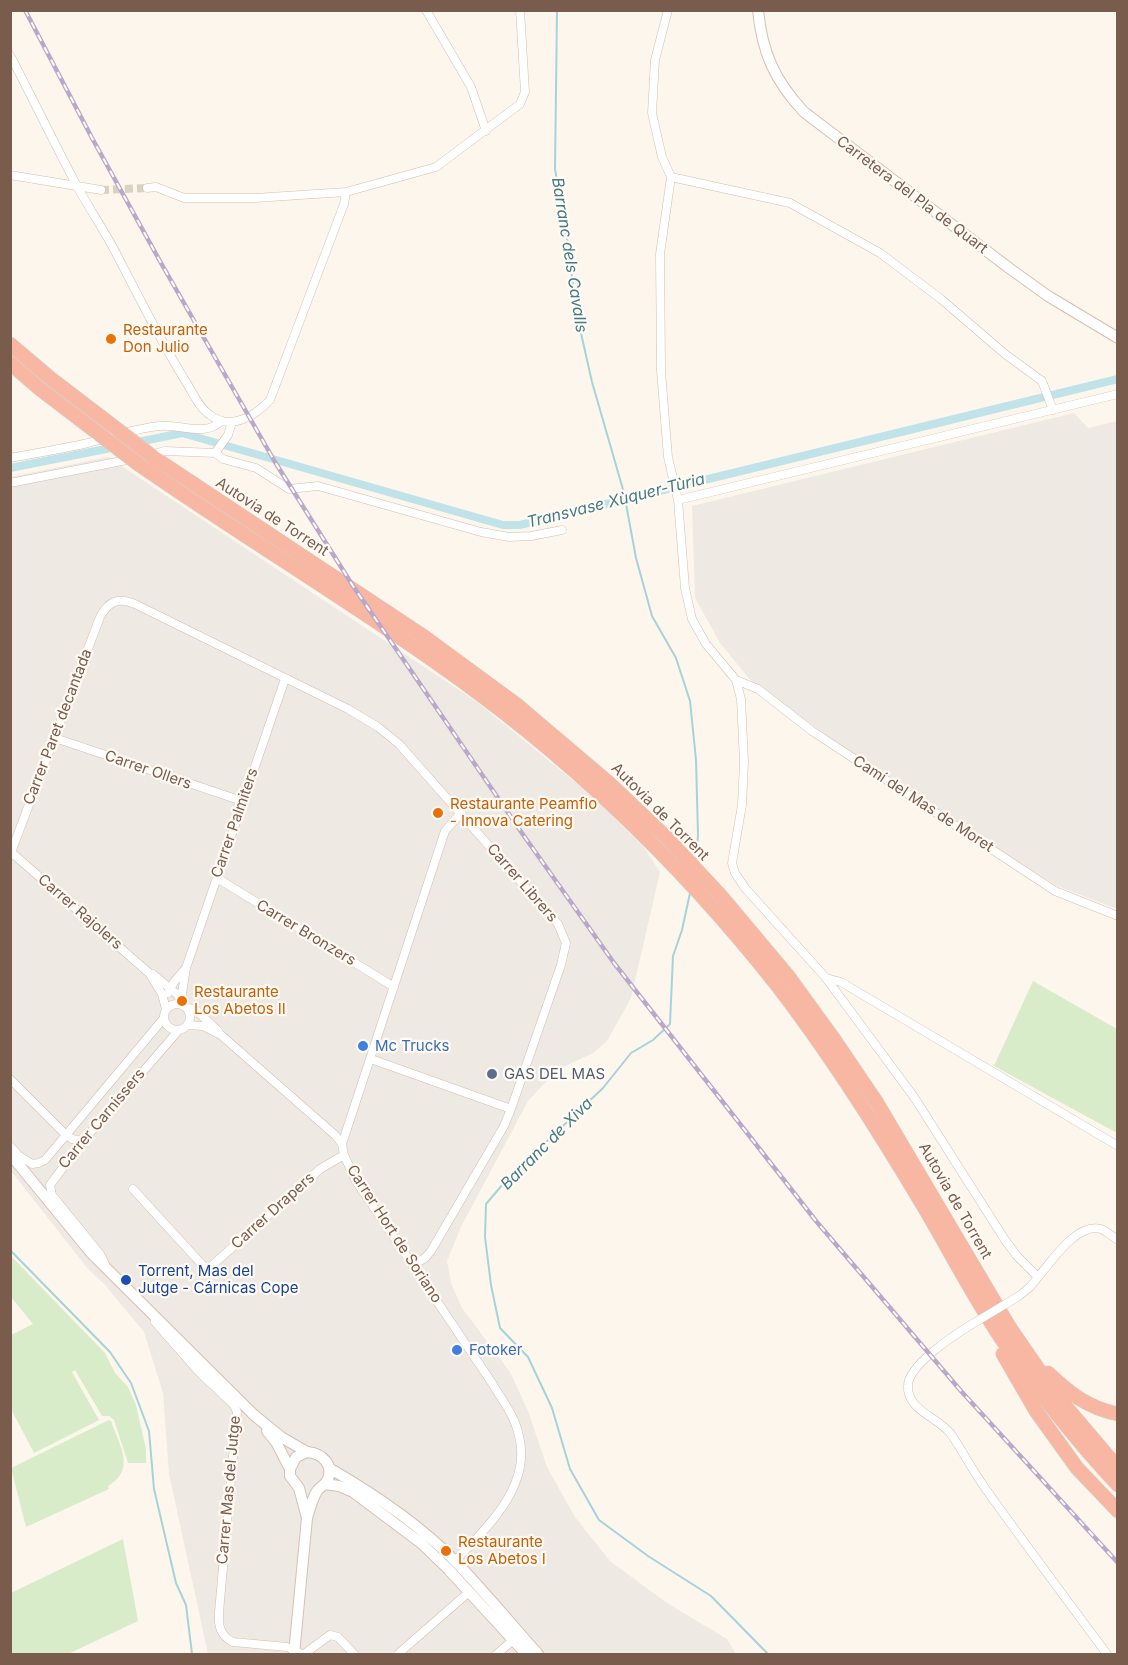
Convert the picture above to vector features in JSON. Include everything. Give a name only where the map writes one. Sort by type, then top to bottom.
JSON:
[{"type":"highway","name":"Autovia de Torrent","points":[[10,344],[50,378],[153,457],[423,636],[508,698],[596,771],[667,838],[721,896],[788,976],[833,1038],[877,1103],[1010,1328],[1056,1395],[1118,1468]]},
{"type":"highway","name":"Autovia de Torrent","points":[[10,363],[137,463],[438,663],[565,762],[661,852],[715,910],[783,993],[823,1047],[864,1110],[999,1334],[1046,1402],[1118,1485]]},
{"type":"highway","points":[[833,1038],[882,1101],[1047,1372],[1071,1394],[1100,1410],[1118,1414]]},
{"type":"highway","points":[[864,1110],[890,1160],[1036,1411],[1077,1468],[1118,1511]]},
{"type":"street","points":[[426,10],[471,87],[486,131]]},
{"type":"street","points":[[147,188],[156,187],[184,198],[255,198],[346,192],[436,167],[520,104],[525,92],[520,10]]},
{"type":"street","points":[[668,10],[655,60],[652,113],[662,157],[671,177],[660,254],[661,359],[668,457],[677,496],[685,588],[692,619],[706,644],[736,680],[741,699],[744,762],[742,805],[732,863],[735,873],[745,888],[826,978],[914,1097],[1005,1240],[1038,1277]]},
{"type":"street","name":"Carretera del Pla de Quart","points":[[758,10],[764,47],[773,72],[787,94],[804,112],[1009,268],[1048,296],[1118,338]]},
{"type":"street","points":[[10,55],[78,187],[174,363],[209,415],[221,421],[232,422],[244,419],[260,410],[270,400],[344,204],[346,192]]},
{"type":"street","points":[[10,175],[101,190]]},
{"type":"street","points":[[671,177],[790,203],[880,253],[941,298],[1005,354],[1042,381],[1053,410]]},
{"type":"street","points":[[677,496],[1118,394]]},
{"type":"street","points":[[10,458],[156,426],[175,424],[207,430],[216,427],[221,421]]},
{"type":"street","points":[[215,453],[228,435],[232,422]]},
{"type":"street","points":[[10,483],[165,451],[215,453],[223,459],[256,468],[289,489],[318,486],[481,532],[509,537],[531,536],[562,530]]},
{"type":"street","name":"Carrer Librers","points":[[113,603],[125,600],[137,605],[348,710],[391,736],[558,924],[566,943],[561,965],[504,1126],[431,1251],[425,1258],[413,1265]]},
{"type":"street","name":"Carrer Paret decantada","points":[[11,854],[100,617],[105,608],[113,603]]},
{"type":"street","name":"Carrer Palmiters","points":[[184,1006],[182,993],[186,968],[285,679]]},
{"type":"street","name":"Camí del Mas de Moret","points":[[736,680],[758,689],[812,731],[1055,891],[1118,916]]},
{"type":"street","name":"Carrer Ollers","points":[[55,738],[242,801]]},
{"type":"street","name":"Carrer Hort de Soriano","points":[[454,1561],[491,1520],[513,1491],[522,1452],[519,1436],[512,1415],[497,1391],[356,1180],[344,1155],[342,1144],[446,831],[461,813]]},
{"type":"street","name":"Carrer Rajolers","points":[[11,854],[149,973],[160,979],[179,996],[184,1006],[195,1009],[212,1023],[221,1035],[335,1135],[342,1144]]},
{"type":"street","name":"Carrer Bronzers","points":[[217,878],[394,987]]},
{"type":"street","name":"Carrer Palmiters","points":[[165,1006],[170,988],[186,968]]},
{"type":"street","name":"Carrer Rajolers","points":[[149,973],[159,988],[165,1006]]},
{"type":"street","points":[[160,979],[178,976]]},
{"type":"street","points":[[826,978],[841,982],[1118,1146]]},
{"type":"street","points":[[165,1006],[173,1004],[184,1006],[190,1018],[188,1025]]},
{"type":"street","name":"Carrer Carnissers","points":[[10,1146],[32,1164],[39,1164],[45,1160],[164,1018],[165,1006]]},
{"type":"street","points":[[164,1018],[168,1027],[178,1031]]},
{"type":"street","name":"Carrer Rajolers","points":[[188,1025],[203,1026],[221,1035]]},
{"type":"street","name":"Carrer Carnissers","points":[[108,1271],[100,1254],[52,1195],[51,1181],[178,1031],[188,1025]]},
{"type":"street","points":[[370,1059],[511,1109]]},
{"type":"street","points":[[10,1079],[65,1134],[72,1139],[83,1141]]},
{"type":"street","points":[[10,1154],[92,1254],[254,1415],[281,1437],[307,1452],[321,1456],[329,1468],[363,1488],[426,1535],[454,1561],[538,1654]]},
{"type":"street","name":"Carrer Drapers","points":[[133,1189],[207,1270],[320,1169],[344,1155]]},
{"type":"street","points":[[1107,1654],[1002,1512],[949,1432],[916,1408],[907,1386],[909,1377],[916,1368],[947,1341],[1030,1287],[1072,1237],[1084,1230],[1101,1229],[1118,1240]]},
{"type":"street","name":"Carrer Mas del Jutge","points":[[143,1305],[162,1332],[234,1405],[237,1412],[219,1629],[227,1639],[233,1642],[287,1647],[299,1654]]},
{"type":"street","points":[[254,1415],[276,1442],[290,1469],[293,1483],[299,1488],[312,1491],[322,1487],[339,1486],[353,1492],[421,1543],[526,1654]]},
{"type":"street","points":[[290,1469],[296,1457],[307,1452]]},
{"type":"street","points":[[307,1518],[329,1474],[329,1468]]},
{"type":"street","points":[[299,1488],[307,1518],[299,1654]]},
{"type":"street","points":[[398,1654],[469,1592]]},
{"type":"street","points":[[299,1654],[330,1635],[338,1637],[354,1654]]},
{"type":"street","points":[[497,1654],[513,1640]]},
{"type":"shaded area","points":[[1074,413],[1088,428],[1117,421],[1117,909],[1055,885],[885,777],[752,682],[720,643],[695,598],[692,506]]},
{"type":"shaded area","points":[[108,457],[477,702],[591,795],[643,846],[660,872],[631,998],[607,1041],[593,1053],[557,1070],[528,1101],[461,1227],[447,1261],[451,1283],[462,1308],[510,1372],[528,1411],[547,1467],[575,1517],[610,1561],[667,1603],[727,1639],[736,1654],[208,1654],[169,1474],[163,1393],[144,1332],[105,1285],[88,1269],[11,1171],[11,477]]},
{"type":"green space","points":[[1033,981],[1117,1029],[1117,1133],[994,1066]]},
{"type":"green space","points":[[11,1256],[105,1353],[115,1373],[128,1387],[136,1405],[146,1449],[146,1463],[128,1463],[114,1420],[109,1416],[102,1416],[75,1370],[72,1372],[99,1420],[34,1453],[11,1409],[11,1335],[33,1324],[11,1297]]},
{"type":"green space","points":[[109,1420],[123,1457],[124,1465],[117,1479],[108,1486],[109,1489],[26,1527],[11,1468]]},
{"type":"green space","points":[[123,1539],[138,1621],[68,1654],[11,1654],[11,1593]]},
{"type":"waterway","name":"Barranc dels Cavalls","points":[[557,10],[555,169],[569,251],[576,311],[592,382],[624,493],[636,558],[652,616],[676,658],[690,701],[696,760],[698,835],[696,860]]},
{"type":"waterway","name":"Barranc de Xiva","points":[[133,443],[182,433],[503,525],[520,525],[1118,379]]},
{"type":"waterway","name":"Transvase Xùquer-Tùria","points":[[10,468],[116,447]]},
{"type":"waterway","name":"Barranc de Xiva","points":[[690,893],[682,930],[673,956],[670,1024],[653,1040],[631,1053],[603,1088],[509,1177],[486,1204],[485,1237],[491,1285],[500,1328],[528,1357],[552,1408],[570,1469],[599,1520],[648,1556],[711,1596],[768,1654]]},
{"type":"waterway","points":[[10,1250],[110,1352],[131,1383],[149,1431],[154,1489],[176,1583],[186,1605],[192,1654]]},
{"type":"tunnel","points":[[101,190],[147,188]]},
{"type":"railway","points":[[25,10],[161,263],[275,462],[353,586],[524,836],[614,963],[816,1221],[961,1391],[1118,1563]]},
{"type":"place","name":"Restaurante Don Julio","points":[[111,339]]},
{"type":"place","name":"Restaurante Peamflo - Innova Catering","points":[[438,813]]},
{"type":"place","name":"Restaurante Los Abetos II","points":[[182,1001]]},
{"type":"place","name":"Mc Trucks","points":[[363,1046]]},
{"type":"place","name":"GAS DEL MAS","points":[[492,1074]]},
{"type":"place","name":"Torrent, Mas del Jutge - Cárnicas Cope","points":[[126,1280]]},
{"type":"place","name":"Fotoker","points":[[457,1350]]},
{"type":"place","name":"Restaurante Los Abetos I","points":[[446,1551]]}]
